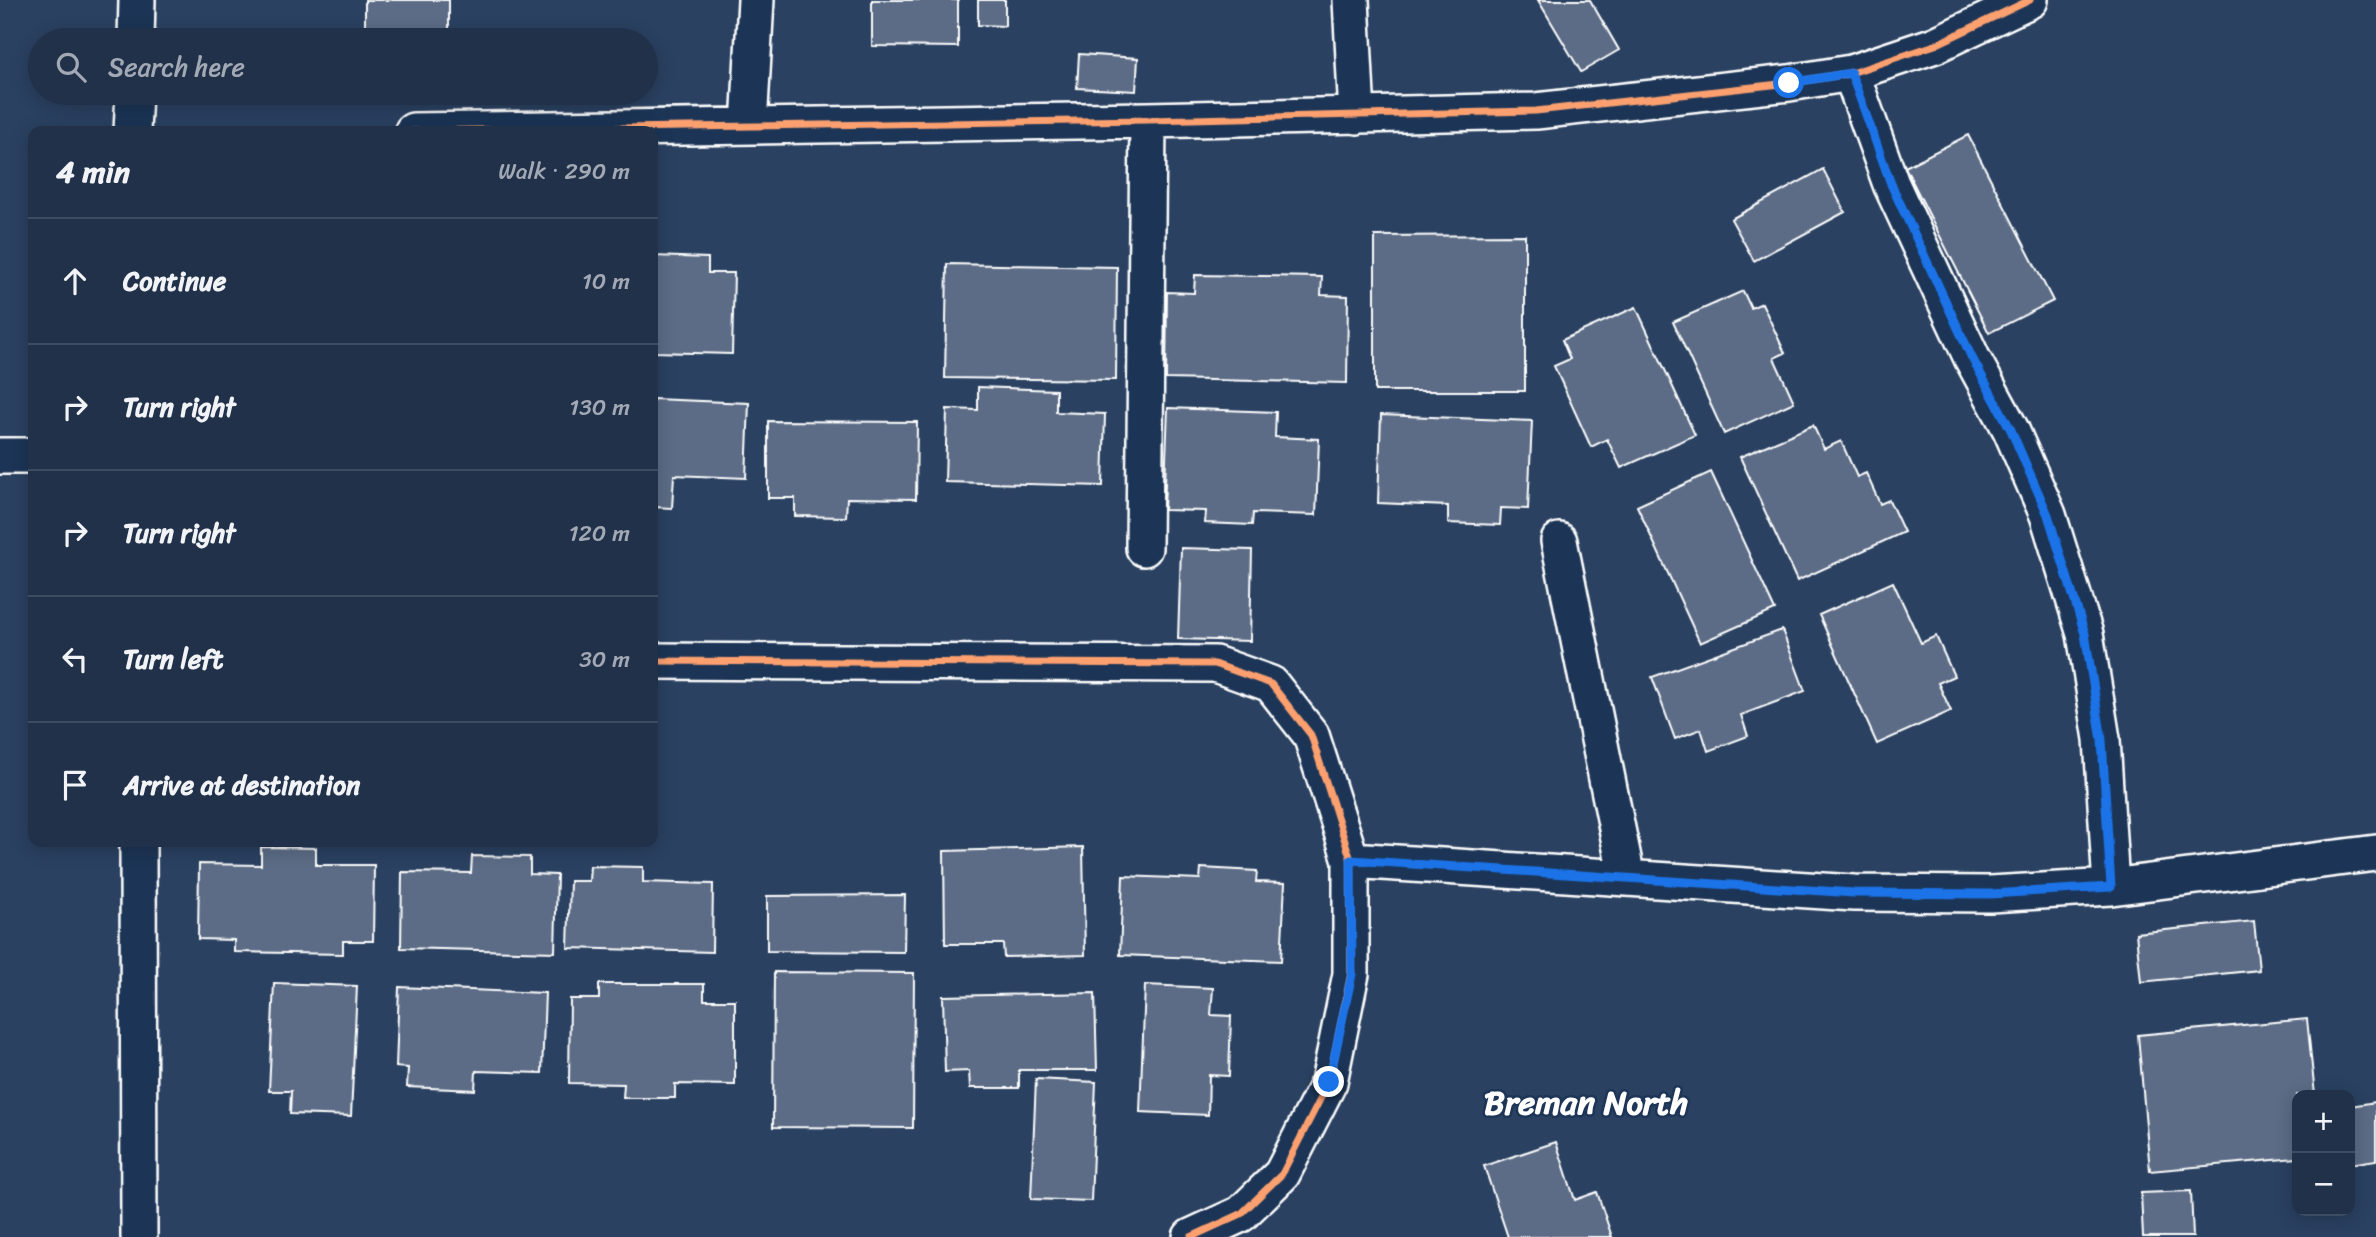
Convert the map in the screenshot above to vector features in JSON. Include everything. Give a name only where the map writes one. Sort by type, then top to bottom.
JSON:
[{"type":"street","points":[[136,28],[137,0]]},
{"type":"street","points":[[749,127],[756,0]]},
{"type":"street","points":[[1351,0],[1357,116]]},
{"type":"street","points":[[658,128],[1536,111],[1789,83],[1851,73],[1935,45],[2031,0]]},
{"type":"street","points":[[1851,73],[1891,184],[1972,358],[2011,430],[2048,515],[2085,634],[2102,740],[2111,887]]},
{"type":"street","points":[[132,126],[133,105]]},
{"type":"street","points":[[1144,548],[1148,120]]},
{"type":"street","points":[[0,456],[28,456]]},
{"type":"street","points":[[1559,541],[1627,878]]},
{"type":"street","points":[[658,661],[1214,664],[1271,684],[1311,735],[1351,860],[1352,974],[1329,1082],[1282,1174],[1241,1214],[1191,1237]]},
{"type":"street","points":[[138,847],[139,1237]]},
{"type":"street","points":[[1351,860],[1854,893],[1990,894],[2111,887],[2376,853]]},
{"type":"building","points":[[365,0],[449,0],[449,28],[365,28]]},
{"type":"building","points":[[872,0],[958,0],[958,47],[872,46]]},
{"type":"building","points":[[978,0],[1005,0],[1005,26],[978,25]]},
{"type":"building","points":[[1538,0],[1590,0],[1619,50],[1581,72]]},
{"type":"building","points":[[1079,54],[1138,58],[1136,91],[1077,88]]},
{"type":"building","points":[[1968,135],[2053,301],[1989,333],[1905,167]]},
{"type":"building","points":[[1823,169],[1845,212],[1754,261],[1731,219]]},
{"type":"building","points":[[1525,235],[1525,391],[1375,391],[1375,236]]},
{"type":"building","points":[[658,256],[708,258],[708,273],[734,273],[732,354],[658,352]]},
{"type":"building","points":[[947,264],[1117,267],[1116,380],[945,378]]},
{"type":"building","points":[[1195,275],[1322,277],[1321,295],[1348,296],[1347,383],[1166,379],[1167,292],[1194,293]]},
{"type":"building","points":[[1743,291],[1751,308],[1762,303],[1785,353],[1774,358],[1794,402],[1724,434],[1673,322]]},
{"type":"building","points":[[1636,307],[1695,435],[1621,468],[1607,439],[1591,447],[1554,366],[1570,359],[1562,340]]},
{"type":"building","points":[[978,387],[1056,390],[1056,412],[1105,414],[1103,486],[945,482],[947,409],[978,410]]},
{"type":"building","points":[[658,399],[749,403],[746,478],[674,475],[672,508],[658,507]]},
{"type":"building","points":[[1168,408],[1276,412],[1275,437],[1319,439],[1316,515],[1253,513],[1252,525],[1205,523],[1206,511],[1164,510]]},
{"type":"building","points":[[1381,415],[1532,421],[1528,509],[1501,508],[1500,525],[1448,523],[1448,506],[1378,503]]},
{"type":"building","points":[[768,421],[917,422],[916,499],[847,498],[846,517],[795,516],[795,498],[768,498]]},
{"type":"building","points":[[1813,425],[1824,449],[1841,441],[1857,477],[1866,473],[1880,504],[1889,500],[1904,532],[1797,581],[1740,457]]},
{"type":"building","points":[[1711,472],[1775,610],[1700,643],[1637,506]]},
{"type":"building","points":[[1181,548],[1252,550],[1250,641],[1178,639]]},
{"type":"building","points":[[1893,582],[1921,643],[1936,636],[1954,676],[1938,683],[1951,711],[1877,744],[1819,615]]},
{"type":"building","points":[[1782,630],[1805,691],[1741,715],[1748,736],[1708,751],[1701,729],[1675,739],[1652,677]]},
{"type":"building","points":[[261,847],[316,848],[316,865],[374,865],[373,941],[343,941],[343,954],[234,952],[234,940],[198,939],[199,864],[261,865]]},
{"type":"building","points":[[1083,847],[1085,955],[1004,957],[1003,944],[945,944],[944,851]]},
{"type":"building","points":[[472,856],[530,857],[530,874],[557,875],[555,952],[401,948],[402,872],[471,873]]},
{"type":"building","points":[[590,866],[643,867],[643,882],[713,884],[712,952],[568,948],[570,881],[589,881]]},
{"type":"building","points":[[1201,868],[1257,871],[1256,882],[1285,883],[1281,961],[1120,955],[1123,876],[1200,879]]},
{"type":"building","points":[[905,895],[904,952],[767,951],[767,896]]},
{"type":"building","points":[[2254,921],[2259,970],[2141,982],[2136,933]]},
{"type":"building","points":[[774,972],[914,973],[913,1128],[773,1127]]},
{"type":"building","points":[[274,983],[357,986],[351,1116],[290,1114],[291,1091],[269,1091]]},
{"type":"building","points":[[599,984],[704,984],[704,1000],[735,1000],[735,1085],[675,1084],[675,1098],[623,1098],[624,1084],[569,1083],[570,999],[599,999]]},
{"type":"building","points":[[1145,985],[1213,988],[1211,1015],[1231,1016],[1229,1076],[1209,1075],[1208,1115],[1140,1112]]},
{"type":"building","points":[[399,987],[545,993],[542,1073],[476,1071],[475,1090],[407,1087],[408,1068],[396,1067]]},
{"type":"building","points":[[1095,993],[1097,1070],[1019,1070],[1019,1088],[970,1088],[969,1071],[945,1072],[943,996]]},
{"type":"building","points":[[2307,1019],[2314,1090],[2292,1090],[2292,1158],[2150,1171],[2138,1035]]},
{"type":"building","points":[[1036,1079],[1096,1082],[1091,1201],[1031,1199]]},
{"type":"building","points":[[2376,1102],[2376,1160],[2355,1163],[2355,1105]]},
{"type":"building","points":[[1556,1142],[1575,1200],[1597,1192],[1612,1237],[1508,1237],[1484,1166]]},
{"type":"building","points":[[2191,1191],[2193,1237],[2143,1237],[2141,1193]]},
{"type":"cycle path","points":[[658,127],[1536,111],[1789,83],[1851,73],[1935,45],[2030,0]]},
{"type":"cycle path","points":[[658,661],[1215,664],[1271,684],[1311,735],[1351,860],[1351,974],[1329,1082],[1282,1174],[1241,1214],[1191,1237]]},
{"type":"district","name":"Breman North","points":[[1586,1102]]},
{"type":"route","points":[[1329,1082],[1352,974],[1351,860],[1854,893],[1990,894],[2111,887],[2102,740],[2085,634],[2048,515],[2011,430],[1972,358],[1891,184],[1851,73],[1789,83]]}]
